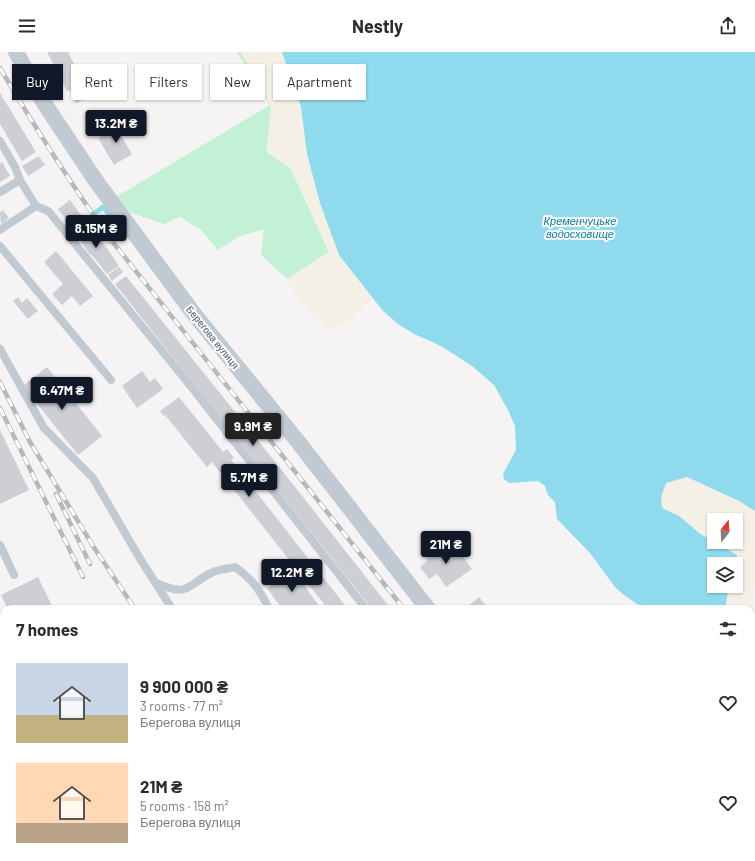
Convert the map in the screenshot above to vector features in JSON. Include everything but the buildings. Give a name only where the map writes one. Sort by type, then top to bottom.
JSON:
[{"type":"street","name":"Берегова вулиця","points":[[16,52],[44,103],[79,155],[194,314],[300,443],[425,605]]},
{"type":"lane","points":[[0,141],[15,167],[20,180],[36,206],[48,211],[55,219],[194,390],[363,605]]},
{"type":"lane","points":[[0,192],[20,180]]},
{"type":"lane","points":[[0,230],[36,206]]},
{"type":"lane","points":[[0,246],[111,380]]},
{"type":"lane","points":[[0,349],[44,428],[93,478],[169,605]]},
{"type":"lane","points":[[0,545],[14,575]]},
{"type":"lane","points":[[155,583],[165,587],[184,590],[214,572],[235,567],[248,576],[267,605]]},
{"type":"green space","points":[[237,52],[241,52],[248,64],[244,64]]},
{"type":"green space","points":[[265,94],[271,105],[267,152],[291,169],[329,252],[287,279],[261,255],[264,229],[238,237],[218,250],[201,230],[180,217],[164,224],[123,210],[116,197],[270,105]]},
{"type":"sand","points":[[241,52],[282,52],[286,64],[273,64],[273,100],[299,100],[301,107],[307,154],[339,255],[372,297],[352,319],[330,331],[306,307],[287,279],[329,252],[291,169],[267,152],[271,105],[265,94],[265,64],[248,64]]},
{"type":"sand","points":[[687,477],[739,501],[755,511],[755,584],[753,587],[753,605],[726,605],[728,593],[743,593],[743,557],[736,557],[737,555],[726,549],[743,549],[743,513],[707,513],[707,538],[679,516],[662,508],[660,497],[666,483]]},
{"type":"water","name":"Кременчуцьке водосховище","points":[[282,52],[755,52],[755,511],[739,501],[687,477],[666,483],[661,497],[662,508],[679,516],[699,533],[707,538],[707,549],[727,549],[737,555],[736,557],[707,557],[707,593],[728,593],[726,605],[637,604],[615,587],[590,553],[557,519],[555,502],[548,495],[545,486],[538,481],[509,483],[504,479],[503,474],[516,450],[515,426],[494,385],[472,366],[441,346],[414,334],[398,324],[383,311],[339,255],[320,203],[307,154],[301,107],[299,100],[366,100],[366,64],[286,64]]},
{"type":"waterway","points":[[95,213],[103,207],[118,225],[123,222]]},
{"type":"railway","points":[[0,68],[52,153],[108,236],[401,605]]},
{"type":"railway","points":[[0,382],[30,442],[93,546],[132,605]]},
{"type":"railway","points":[[0,408],[83,577]]},
{"type":"railway","points":[[56,494],[90,564]]}]
